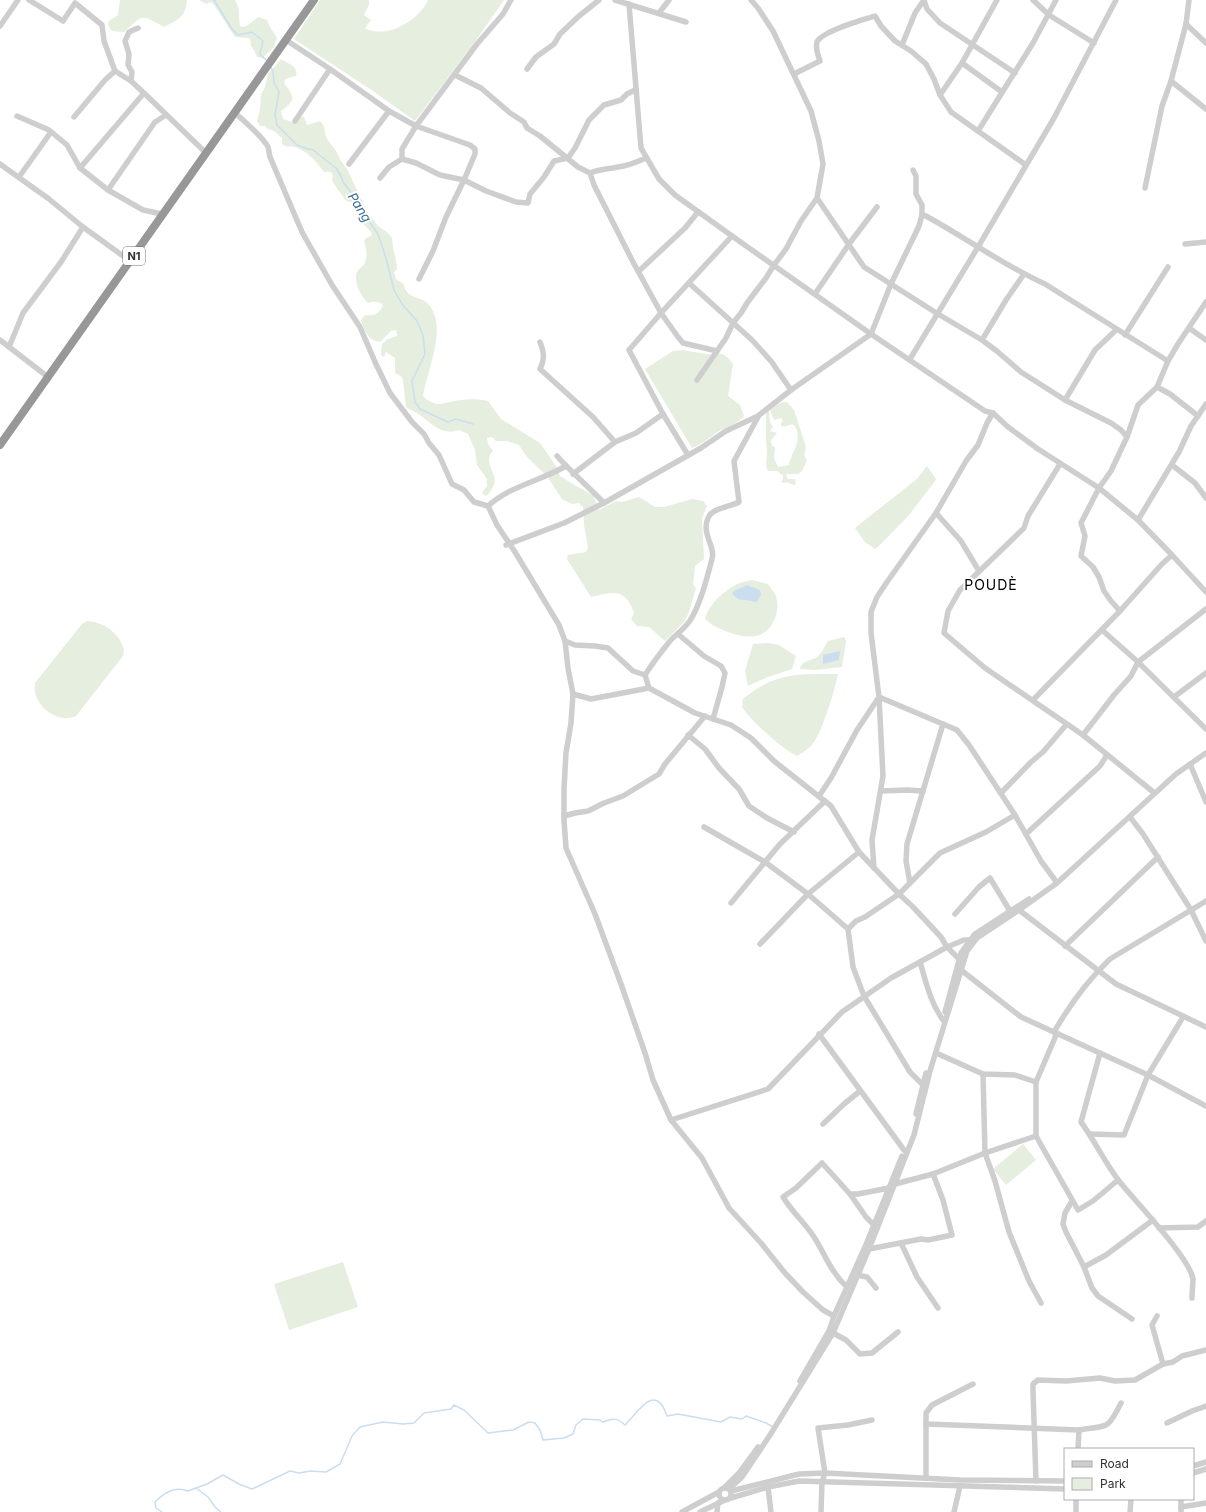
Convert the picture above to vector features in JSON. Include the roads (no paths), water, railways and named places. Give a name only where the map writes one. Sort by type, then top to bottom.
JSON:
[{"type":"highway","name":"N1","points":[[0,445],[205,152],[235,113],[314,0]]},
{"type":"street","points":[[0,26],[18,0]]},
{"type":"street","points":[[30,0],[63,21],[74,3],[102,25],[104,41],[115,71],[131,81],[205,152]]},
{"type":"street","points":[[402,159],[402,149],[416,126],[477,44],[503,14],[511,0]]},
{"type":"street","points":[[527,69],[536,58],[554,44],[560,34],[598,0]]},
{"type":"street","points":[[614,0],[686,22]]},
{"type":"street","points":[[659,13],[669,0]]},
{"type":"street","points":[[697,380],[717,351],[733,323],[786,249],[801,221],[817,198],[823,164],[811,111],[773,32],[758,8],[751,0]]},
{"type":"street","points":[[902,45],[914,13],[924,0]]},
{"type":"street","points":[[924,0],[927,9],[940,23],[1015,73]]},
{"type":"street","points":[[940,95],[962,63],[997,0]]},
{"type":"street","points":[[1033,0],[1049,15],[1094,43]]},
{"type":"street","points":[[978,131],[1015,73],[1049,15],[1056,0]]},
{"type":"street","points":[[910,359],[1054,118],[1116,0]]},
{"type":"street","points":[[1145,188],[1158,121],[1171,81],[1186,24],[1189,0]]},
{"type":"street","points":[[629,4],[641,148],[659,179],[675,195],[698,212],[871,334],[986,411],[993,413],[1024,440],[1099,488],[1138,520],[1206,592]]},
{"type":"street","points":[[794,74],[820,61],[816,47],[818,40],[827,33],[875,16],[881,26],[895,41],[926,64],[940,95],[951,112],[1026,165]]},
{"type":"street","points":[[1186,24],[1206,43]]},
{"type":"street","points":[[131,81],[132,72],[128,65],[129,54],[125,41],[129,32],[138,28]]},
{"type":"street","points":[[286,40],[389,111],[416,126],[470,145],[475,149],[475,154],[464,180],[446,217],[433,251],[420,278]]},
{"type":"street","points":[[962,63],[1002,92]]},
{"type":"street","points":[[295,121],[330,69]]},
{"type":"street","points":[[74,117],[105,80],[115,71]]},
{"type":"street","points":[[455,75],[481,88],[510,113],[524,122],[527,128],[540,136],[578,167],[590,173],[594,185],[618,234],[661,313],[683,342],[717,351]]},
{"type":"street","points":[[1171,81],[1206,109]]},
{"type":"street","points":[[380,178],[388,167],[402,159],[416,163],[440,175],[464,180],[486,191],[516,202],[528,204],[530,194],[544,177],[554,161],[568,158],[575,148],[589,120],[604,105],[622,100],[627,94],[635,90]]},
{"type":"street","points":[[80,168],[144,93]]},
{"type":"street","points":[[349,164],[389,111]]},
{"type":"street","points":[[235,113],[248,122],[250,127],[268,147],[270,157],[302,232],[332,285],[360,327],[390,393],[412,422],[424,434],[438,455],[452,484],[464,490],[474,502],[488,506],[507,544],[559,625],[564,641],[573,694],[571,723],[566,753],[564,816],[566,848],[595,914],[643,1046],[653,1080],[671,1120],[702,1158],[729,1208],[803,1292],[823,1310],[834,1316]]},
{"type":"street","points":[[108,190],[155,122],[166,115]]},
{"type":"street","points":[[17,116],[51,132],[67,144],[80,168],[108,190],[143,210],[162,214]]},
{"type":"street","points":[[19,177],[51,132]]},
{"type":"street","points":[[590,173],[598,170],[618,168],[646,158]]},
{"type":"street","points":[[0,164],[49,199],[83,227],[130,261]]},
{"type":"street","points":[[507,544],[564,523],[604,503],[701,448],[726,431],[758,416],[791,390],[871,334],[891,284],[919,226],[922,215],[922,206],[916,194],[916,176],[913,170]]},
{"type":"street","points":[[817,198],[864,267],[982,340],[1021,372],[1065,400],[1111,423],[1121,430],[1127,437]]},
{"type":"street","points":[[815,294],[849,244],[877,207]]},
{"type":"street","points":[[639,271],[685,228],[698,212]]},
{"type":"street","points":[[922,215],[955,232],[1024,274],[1045,284],[1116,330],[1168,361]]},
{"type":"street","points":[[9,347],[23,313],[61,262],[83,227]]},
{"type":"street","points":[[688,455],[663,414],[629,350],[732,236]]},
{"type":"street","points":[[1185,244],[1206,242]]},
{"type":"street","points":[[1125,335],[1168,267]]},
{"type":"street","points":[[982,340],[1006,300],[1024,274]]},
{"type":"street","points":[[689,282],[752,340],[771,361],[791,390]]},
{"type":"street","points":[[1120,611],[1107,596],[1099,577],[1092,567],[1081,556],[1085,536],[1081,523],[1127,437],[1138,405],[1157,387],[1168,361],[1206,302]]},
{"type":"street","points":[[1189,328],[1206,340]]},
{"type":"street","points":[[1065,400],[1095,350],[1116,330]]},
{"type":"street","points":[[0,340],[48,378]]},
{"type":"street","points":[[540,342],[544,360],[540,369],[593,417],[615,442]]},
{"type":"street","points":[[1157,387],[1170,394],[1198,416]]},
{"type":"street","points":[[1138,520],[1172,465],[1191,426],[1206,404]]},
{"type":"street","points":[[874,868],[872,840],[882,791],[883,753],[879,697],[871,633],[871,612],[877,597],[936,513],[966,461],[978,445],[993,413]]},
{"type":"street","points":[[573,474],[615,442],[636,433],[663,414]]},
{"type":"street","points":[[644,676],[671,641],[691,620],[713,557],[706,532],[708,517],[711,513],[718,509],[727,508],[739,502],[734,461],[758,416]]},
{"type":"street","points":[[557,456],[573,474],[588,486],[604,503]]},
{"type":"street","points":[[1060,464],[1028,516],[1024,528],[960,590],[948,611],[944,633],[980,664],[1033,700],[1066,725],[1083,735],[1152,792]]},
{"type":"street","points":[[1172,465],[1195,483],[1206,498]]},
{"type":"street","points":[[488,506],[494,500],[510,491],[552,474],[566,466]]},
{"type":"street","points":[[936,513],[961,542],[979,571]]},
{"type":"street","points":[[1033,700],[1102,630],[1153,573],[1172,555]]},
{"type":"street","points":[[1083,735],[1131,676],[1138,662],[1206,609]]},
{"type":"street","points":[[1102,630],[1138,662],[1206,729]]},
{"type":"street","points":[[678,634],[704,656],[721,666],[725,673],[713,719]]},
{"type":"street","points":[[564,641],[575,645],[608,648],[633,671],[644,676],[650,688],[695,713],[732,725],[751,738],[774,761],[831,806],[859,852],[913,907],[961,961]]},
{"type":"street","points":[[1174,697],[1206,673]]},
{"type":"street","points":[[573,694],[591,699],[650,688]]},
{"type":"street","points":[[879,697],[957,730],[1001,793],[1041,861],[1055,880]]},
{"type":"street","points":[[819,796],[831,778],[857,730],[879,697]]},
{"type":"street","points":[[564,816],[588,811],[623,796],[659,774],[665,764],[704,716]]},
{"type":"street","points":[[910,883],[906,861],[907,844],[943,724]]},
{"type":"street","points":[[1001,793],[1031,762],[1043,752],[1066,725]]},
{"type":"street","points":[[688,735],[705,749],[719,768],[739,789],[749,806],[767,818],[794,832]]},
{"type":"street","points":[[774,1427],[829,1331],[889,1188],[910,1134],[964,947],[975,934],[1055,880],[1152,792],[1206,753]]},
{"type":"street","points":[[1026,834],[1100,766],[1107,755]]},
{"type":"street","points":[[1190,764],[1206,802]]},
{"type":"street","points":[[682,1512],[726,1490],[742,1477],[833,1333],[869,1249],[914,1135],[930,1071],[961,970],[961,961],[967,951],[977,938],[1057,882],[1176,774]]},
{"type":"street","points":[[882,791],[923,791]]},
{"type":"street","points":[[731,903],[780,844],[825,801]]},
{"type":"street","points":[[848,930],[856,921],[865,917],[899,894],[940,853],[986,832],[1015,815]]},
{"type":"street","points":[[1130,817],[1158,857],[1197,918],[1206,941]]},
{"type":"street","points":[[704,827],[765,862],[808,894],[848,930],[853,966],[864,996],[910,1072],[923,1085]]},
{"type":"street","points":[[760,944],[808,894],[859,852]]},
{"type":"street","points":[[1065,946],[1158,857]]},
{"type":"street","points":[[955,914],[979,887],[990,878],[1010,911]]},
{"type":"street","points":[[1118,1180],[1098,1198],[1078,1210],[1036,1136],[1036,1082],[1055,1033],[1067,1010],[1098,971],[1110,960],[1206,901]]},
{"type":"street","points":[[1019,910],[1116,984],[1206,1027]]},
{"type":"street","points":[[671,1120],[768,1089],[819,1034],[842,1012],[892,978],[920,962],[947,947],[964,940],[969,940]]},
{"type":"street","points":[[920,962],[935,1010],[943,1020]]},
{"type":"street","points":[[961,970],[1021,1017],[1148,1075],[1206,1106]]},
{"type":"street","points":[[1090,1134],[1124,1135],[1148,1075],[1184,1017]]},
{"type":"street","points":[[819,1034],[904,1150]]},
{"type":"street","points":[[936,1053],[983,1074],[1016,1075],[1036,1082]]},
{"type":"street","points":[[1100,1053],[1081,1122],[1118,1180],[1153,1220],[1185,1261],[1193,1278],[1192,1298]]},
{"type":"street","points":[[983,1074],[985,1153],[995,1180],[1008,1232],[1029,1281],[1041,1303]]},
{"type":"street","points":[[823,1124],[860,1091]]},
{"type":"street","points":[[895,1184],[933,1174],[985,1153],[1036,1136]]},
{"type":"street","points":[[847,1287],[832,1270],[814,1236],[788,1206],[783,1197],[796,1188],[822,1163],[850,1194],[866,1217],[874,1225]]},
{"type":"street","points":[[869,1249],[921,1238],[928,1240],[952,1235],[933,1174]]},
{"type":"street","points":[[850,1194],[858,1194],[889,1188]]},
{"type":"street","points":[[1072,1201],[1065,1213],[1063,1224],[1084,1267],[1092,1288],[1098,1296],[1132,1319]]},
{"type":"street","points":[[1084,1267],[1106,1255],[1153,1220]]},
{"type":"street","points":[[1159,1228],[1198,1227],[1206,1221]]},
{"type":"street","points":[[901,1242],[917,1277],[938,1308]]},
{"type":"street","points":[[857,1274],[867,1277],[876,1288]]},
{"type":"street","points":[[1157,1316],[1152,1325],[1163,1364]]},
{"type":"street","points":[[833,1333],[846,1340],[860,1354],[872,1353],[898,1332]]},
{"type":"street","points":[[1036,1481],[1033,1384],[1038,1380],[1066,1382],[1100,1378],[1115,1381],[1135,1380],[1163,1364],[1173,1362],[1182,1356],[1206,1350]]},
{"type":"street","points":[[926,1478],[926,1412],[932,1405],[973,1384]]},
{"type":"street","points":[[926,1424],[1079,1430],[1102,1428],[1107,1425],[1121,1403]]},
{"type":"street","points":[[1167,1423],[1206,1406]]},
{"type":"street","points":[[821,1512],[822,1482],[825,1473],[818,1428],[848,1425],[872,1420]]},
{"type":"street","points":[[1078,1448],[1079,1430]]},
{"type":"street","points":[[1194,1466],[1206,1462]]},
{"type":"street","points":[[1194,1473],[1206,1468]]},
{"type":"street","points":[[717,1512],[721,1502],[720,1498],[726,1490],[799,1474],[825,1473],[926,1478],[1064,1481]]},
{"type":"street","points":[[700,1512],[731,1498],[768,1487],[799,1481],[1064,1489]]},
{"type":"street","points":[[954,1512],[960,1486]]},
{"type":"street","points":[[768,1487],[771,1512]]},
{"type":"street","points":[[726,1490],[732,1495],[731,1498]]},
{"type":"street","points":[[1076,1500],[1076,1512]]},
{"type":"street","points":[[1130,1512],[1131,1500]]},
{"type":"street","points":[[1181,1510],[1206,1503]]},
{"type":"water","points":[[747,585],[760,590],[761,595],[757,602],[738,599],[732,594],[734,591]]},
{"type":"water","points":[[840,651],[839,660],[823,664],[823,655]]},
{"type":"waterway","name":"Pang","points":[[214,0],[232,29],[238,35],[252,32],[263,41],[260,54],[267,61]]},
{"type":"waterway","name":"Pang","points":[[270,66],[273,71],[274,83],[279,92],[275,115],[277,125],[297,145],[313,150],[336,168],[343,182],[355,197],[356,203],[378,234],[394,290],[402,304],[417,321],[423,335],[425,354],[412,381],[415,402],[420,409],[448,422],[456,419],[473,424]]},
{"type":"waterway","points":[[196,1488],[223,1475],[252,1489],[290,1471],[299,1473],[311,1471],[326,1472],[340,1464],[352,1436],[360,1427],[383,1422],[403,1424],[414,1423],[424,1413],[451,1409],[454,1405],[464,1410],[488,1433],[513,1430],[529,1422],[535,1423],[540,1430],[543,1440],[564,1438],[573,1434],[576,1425],[583,1419],[600,1420],[603,1422],[615,1419],[625,1425],[640,1408],[652,1400],[657,1401],[662,1406],[667,1416],[678,1414],[721,1422],[730,1417],[742,1419],[746,1416],[773,1427]]},
{"type":"waterway","points":[[162,1512],[156,1508],[155,1502],[162,1496],[170,1491],[178,1489],[188,1491],[196,1488],[208,1497],[215,1507],[221,1512]]},
{"type":"district","name":"POUDÈ","points":[[991,585]]}]
